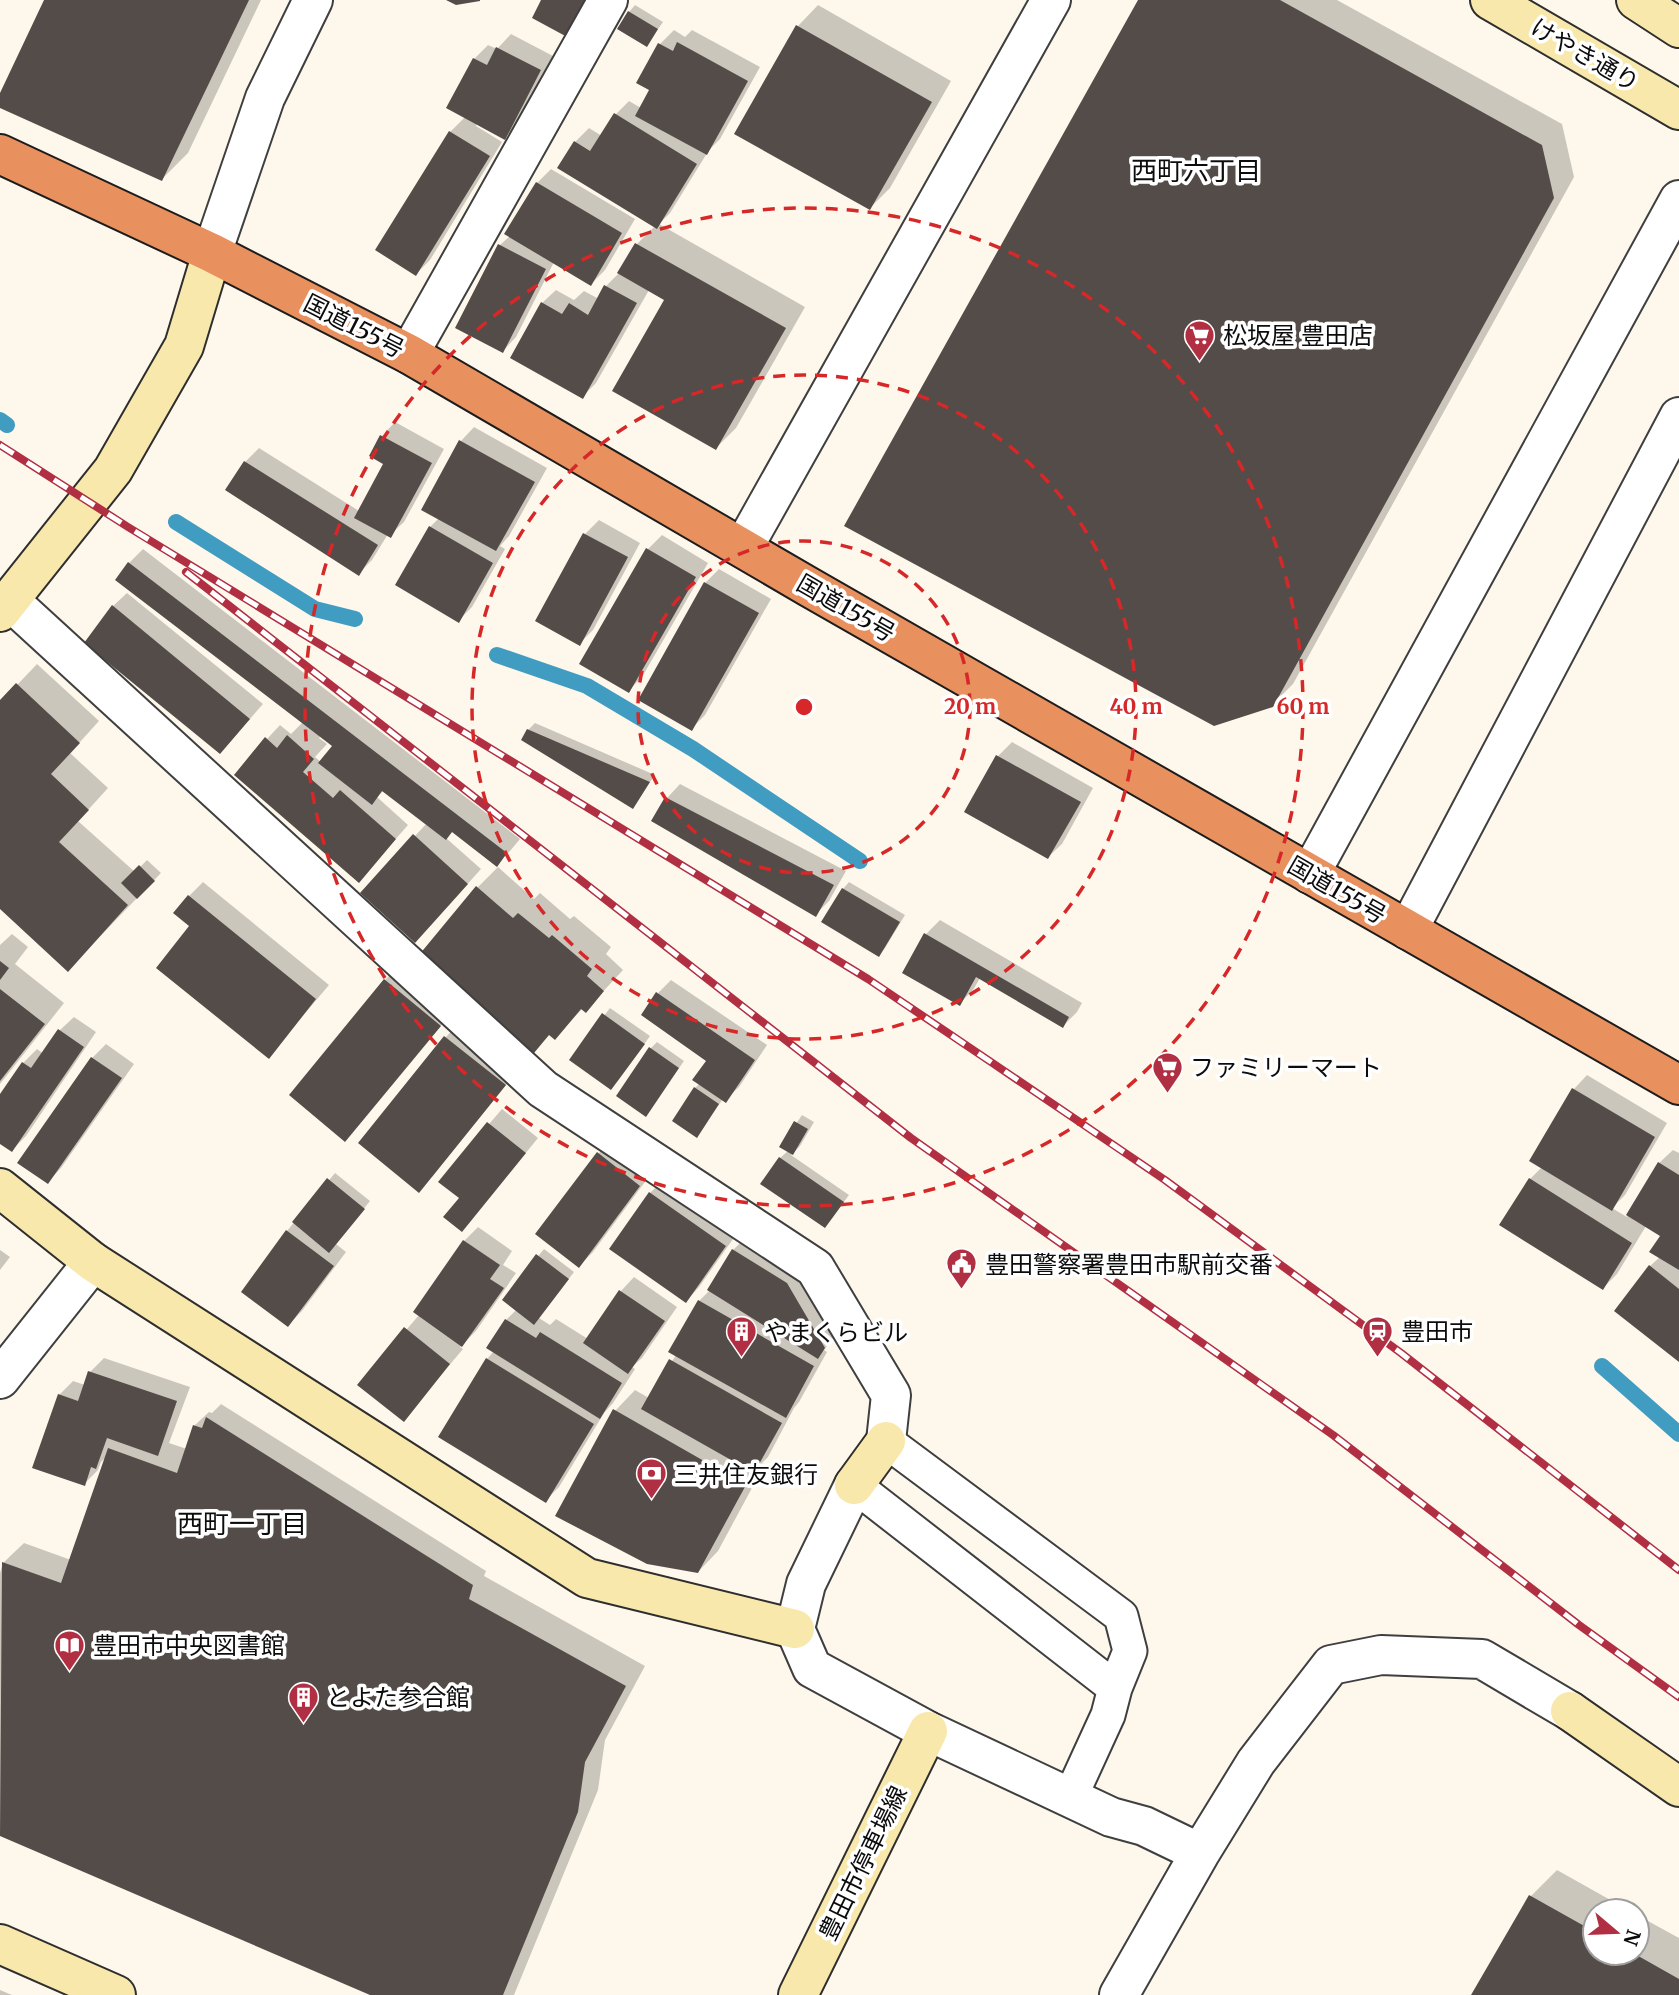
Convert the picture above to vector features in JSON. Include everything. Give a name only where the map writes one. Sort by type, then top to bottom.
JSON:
[{"type":"highway","name":"国道155号","points":[[0,154],[212,253],[409,354],[1679,1085]]},
{"type":"street","points":[[313,0],[265,98],[212,253],[184,346],[113,470],[5,607],[543,1089],[815,1268],[891,1395],[886,1441],[855,1485],[806,1584],[795,1629],[812,1668],[928,1731],[1070,1798],[1111,1816],[1144,1826],[1199,1853]]},
{"type":"street","points":[[409,354],[608,0]]},
{"type":"street","points":[[743,548],[1051,0]]},
{"type":"street","name":"けやき通り","points":[[1490,0],[1679,110]]},
{"type":"street","points":[[1636,0],[1679,28]]},
{"type":"street","points":[[1310,874],[1679,200]]},
{"type":"street","points":[[1408,930],[1679,416]]},
{"type":"street","points":[[0,1188],[93,1262],[587,1578],[795,1629]]},
{"type":"street","points":[[0,1379],[93,1262]]},
{"type":"street","points":[[1119,1995],[1199,1853],[1256,1762],[1331,1665],[1381,1655],[1482,1659],[1570,1711],[1679,1787]]},
{"type":"street","name":"豊田市停車場線","points":[[798,1995],[928,1731]]},
{"type":"street","points":[[0,1944],[79,1988],[116,1995]]},
{"type":"lane","points":[[886,1441],[1121,1616],[1130,1651],[1115,1688],[1108,1715],[1070,1798]]},
{"type":"lane","points":[[855,1485],[1115,1688]]},
{"type":"building","points":[[44,0],[249,0],[162,181],[0,108],[0,93]]},
{"type":"building","points":[[446,0],[480,0],[480,1],[456,5]]},
{"type":"building","points":[[541,0],[590,0],[569,38],[532,18]]},
{"type":"building","name":"松坂屋 豊田店","points":[[1138,0],[1280,0],[1542,145],[1554,198],[1273,707],[1214,726],[844,526]]},
{"type":"building","points":[[628,11],[658,29],[647,47],[617,29]]},
{"type":"building","points":[[796,25],[932,102],[870,210],[734,134]]},
{"type":"building","points":[[677,42],[748,81],[707,155],[635,116],[649,90],[636,83],[658,43],[673,51]]},
{"type":"building","points":[[496,47],[541,70],[505,140],[446,108],[473,58],[487,65]]},
{"type":"building","points":[[614,113],[697,164],[657,229],[557,168],[574,141],[590,151]]},
{"type":"building","points":[[449,131],[490,156],[416,276],[375,250]]},
{"type":"building","points":[[536,182],[622,233],[591,286],[504,234]]},
{"type":"building","points":[[635,243],[786,328],[716,450],[612,391],[664,300],[617,273]]},
{"type":"building","points":[[498,244],[546,269],[503,353],[455,328]]},
{"type":"building","points":[[604,285],[637,303],[583,399],[510,358],[541,302],[562,314],[569,303],[588,315]]},
{"type":"building","points":[[380,435],[432,463],[391,538],[354,518],[383,464],[369,456]]},
{"type":"building","points":[[459,440],[535,482],[496,551],[421,510]]},
{"type":"building","points":[[244,461],[378,545],[359,576],[225,490]]},
{"type":"building","points":[[429,526],[493,563],[459,623],[395,585]]},
{"type":"building","points":[[583,533],[628,557],[580,646],[535,621]]},
{"type":"building","points":[[646,548],[696,577],[629,693],[579,664]]},
{"type":"building","points":[[128,562],[507,853],[497,867],[452,832],[446,840],[382,791],[372,805],[318,763],[332,746],[115,580]]},
{"type":"building","points":[[704,582],[759,613],[692,731],[638,700]]},
{"type":"building","points":[[112,605],[250,719],[220,754],[84,643]]},
{"type":"building","points":[[16,683],[80,743],[51,774],[89,810],[59,842],[128,905],[68,972],[0,909],[0,700]]},
{"type":"building","points":[[527,729],[650,782],[633,809],[521,740]]},
{"type":"building","points":[[287,735],[314,759],[303,772],[333,798],[340,790],[396,839],[359,883],[234,775],[265,737],[277,748]]},
{"type":"building","points":[[996,755],[1081,802],[1048,859],[964,812]]},
{"type":"building","points":[[665,797],[834,885],[816,917],[651,821]]},
{"type":"building","points":[[413,834],[468,884],[415,943],[360,893]]},
{"type":"building","points":[[139,865],[155,881],[137,899],[121,883]]},
{"type":"building","points":[[476,886],[513,918],[518,913],[549,938],[552,935],[592,969],[587,976],[604,991],[586,1013],[581,1009],[555,1040],[549,1035],[534,1053],[419,955]]},
{"type":"building","points":[[842,888],[900,922],[879,957],[821,922]]},
{"type":"building","points":[[188,895],[316,999],[269,1059],[156,968],[189,926],[173,913]]},
{"type":"building","points":[[924,933],[1069,1017],[1063,1028],[976,977],[960,1006],[902,973]]},
{"type":"building","points":[[0,961],[9,968],[0,980]]},
{"type":"building","points":[[384,979],[441,1026],[345,1142],[289,1095]]},
{"type":"building","points":[[0,989],[45,1024],[0,1081]]},
{"type":"building","points":[[656,992],[755,1060],[726,1103],[692,1080],[706,1061],[641,1015]]},
{"type":"building","points":[[602,1013],[645,1044],[611,1090],[569,1060]]},
{"type":"building","points":[[58,1029],[84,1047],[12,1152],[0,1144],[0,1094],[22,1062],[31,1068]]},
{"type":"building","points":[[444,1036],[506,1085],[419,1193],[358,1143]]},
{"type":"building","points":[[649,1047],[679,1068],[646,1117],[616,1096]]},
{"type":"building","points":[[91,1057],[122,1078],[48,1184],[17,1163]]},
{"type":"building","points":[[694,1087],[719,1104],[697,1138],[672,1121]]},
{"type":"building","points":[[1572,1088],[1655,1137],[1612,1211],[1529,1161]]},
{"type":"building","points":[[794,1121],[808,1129],[793,1155],[779,1147]]},
{"type":"building","points":[[487,1122],[526,1153],[462,1232],[443,1217],[459,1198],[438,1182]]},
{"type":"building","points":[[597,1152],[640,1186],[579,1268],[535,1234]]},
{"type":"building","points":[[779,1157],[844,1202],[825,1228],[760,1184]]},
{"type":"building","points":[[1658,1162],[1679,1175],[1679,1270],[1649,1252],[1660,1236],[1626,1215]]},
{"type":"building","points":[[327,1178],[365,1209],[329,1253],[292,1222]]},
{"type":"building","points":[[1529,1178],[1632,1243],[1603,1290],[1499,1225]]},
{"type":"building","points":[[649,1192],[726,1246],[686,1303],[609,1249]]},
{"type":"building","points":[[286,1230],[334,1266],[288,1327],[241,1292]]},
{"type":"building","points":[[463,1240],[500,1265],[490,1279],[504,1288],[462,1347],[413,1312]]},
{"type":"building","points":[[732,1249],[787,1283],[825,1348],[818,1359],[707,1290]]},
{"type":"building","points":[[536,1254],[569,1279],[534,1325],[502,1300]]},
{"type":"building","points":[[1649,1265],[1679,1289],[1679,1362],[1614,1311]]},
{"type":"building","points":[[619,1290],[665,1321],[628,1374],[583,1343]]},
{"type":"building","name":"やまくらビル","points":[[698,1300],[814,1366],[786,1418],[668,1352]]},
{"type":"building","points":[[505,1319],[536,1338],[540,1332],[622,1383],[600,1419],[486,1348]]},
{"type":"building","points":[[404,1327],[450,1364],[404,1422],[357,1385]]},
{"type":"building","points":[[486,1358],[594,1424],[546,1503],[438,1437]]},
{"type":"building","points":[[669,1359],[782,1423],[754,1473],[641,1409]]},
{"type":"building","points":[[88,1371],[177,1401],[158,1456],[107,1438],[96,1469],[91,1467],[85,1486],[32,1468],[58,1394],[78,1401]]},
{"type":"building","name":"三井住友銀行","points":[[613,1409],[746,1485],[698,1573],[647,1564],[555,1516]]},
{"type":"building","name":"とよた参合館","points":[[206,1417],[473,1585],[469,1599],[626,1686],[585,1762],[578,1812],[503,1995],[370,1995],[0,1836],[2,1562],[61,1583],[108,1448],[177,1473],[193,1425],[202,1428]]},
{"type":"building","points":[[1529,1895],[1581,1924],[1581,1967],[1651,1967],[1651,1963],[1679,1979],[1679,1995],[1471,1995]]},
{"type":"waterway","points":[[0,420],[7,425]]},
{"type":"waterway","points":[[176,522],[315,609],[355,619]]},
{"type":"waterway","points":[[497,655],[587,686],[693,749],[860,861]]},
{"type":"waterway","points":[[1602,1366],[1679,1434]]},
{"type":"railway","points":[[0,445],[128,527],[868,979],[1165,1180],[1401,1353],[1679,1570]]},
{"type":"railway","points":[[186,572],[911,1138],[1333,1435],[1579,1625],[1679,1697]]},
{"type":"place","name":"松坂屋 豊田店","points":[[1200,362]]},
{"type":"place","name":"ファミリーマート","points":[[1167,1094]]},
{"type":"place","name":"豊田警察署豊田市駅前交番","points":[[962,1291]]},
{"type":"place","name":"豊田市","points":[[1378,1358]]},
{"type":"place","name":"やまくらビル","points":[[741,1359]]},
{"type":"place","name":"三井住友銀行","points":[[651,1501]]},
{"type":"place","name":"豊田市中央図書館","points":[[70,1672]]},
{"type":"place","name":"とよた参合館","points":[[303,1724]]},
{"type":"district","name":"西町六丁目","points":[[1196,170]]},
{"type":"district","name":"西町一丁目","points":[[242,1523]]}]
